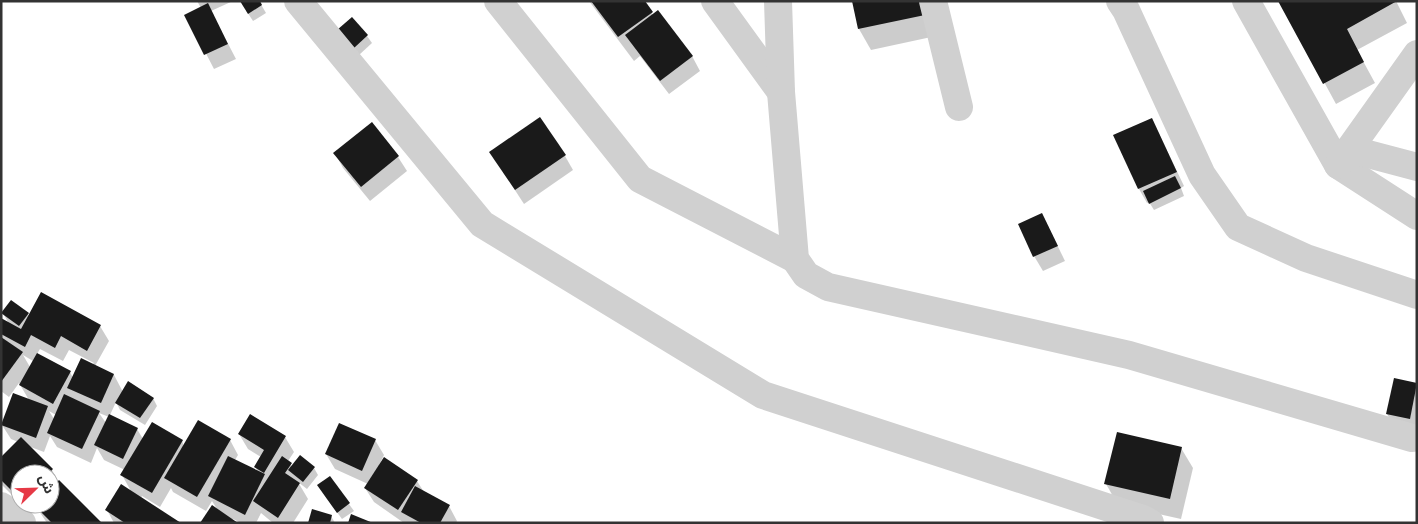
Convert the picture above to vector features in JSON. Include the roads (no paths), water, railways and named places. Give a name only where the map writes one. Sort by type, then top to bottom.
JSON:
[{"type":"street","points":[[298,1],[482,224],[763,395],[1134,516],[1150,523]]},
{"type":"street","points":[[498,1],[640,179],[795,259],[806,275],[828,287],[1129,355],[1412,438]]},
{"type":"street","points":[[715,1],[781,92]]},
{"type":"street","points":[[778,1],[781,92],[795,259]]},
{"type":"street","points":[[932,1],[959,107]]},
{"type":"street","points":[[1120,1],[1126,10],[1202,175],[1238,227],[1306,258],[1417,295]]},
{"type":"street","points":[[1246,1],[1343,157],[1417,216]]},
{"type":"street","points":[[1343,157],[1417,54]]},
{"type":"street","points":[[1343,157],[1417,167]]},
{"type":"street","points":[[1,506],[22,523]]}]
